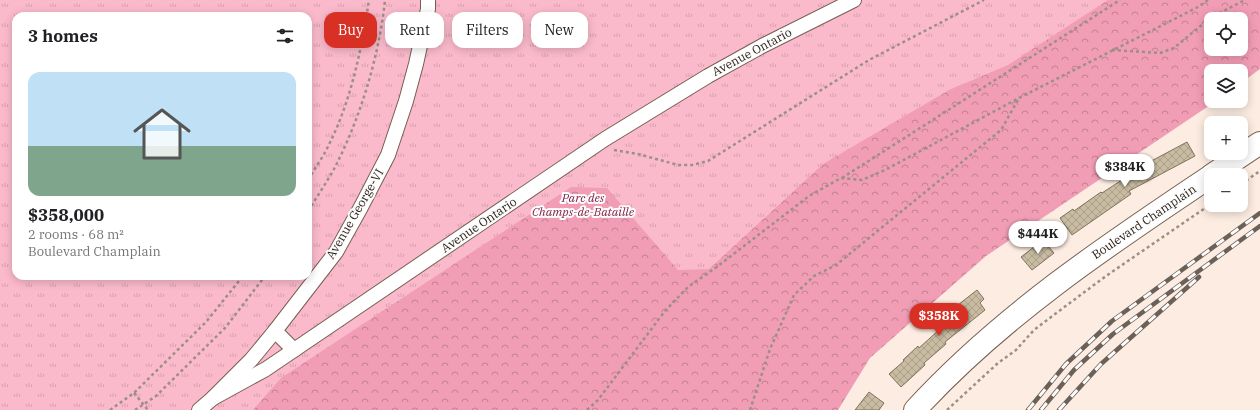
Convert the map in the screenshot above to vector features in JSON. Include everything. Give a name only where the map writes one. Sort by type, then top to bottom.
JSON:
[{"type":"main road","name":"Boulevard Champlain","points":[[1222,168],[1260,143]]},
{"type":"main road","name":"Boulevard Champlain","points":[[915,410],[931,392],[970,355],[1064,277],[1131,229],[1204,180]]},
{"type":"street","name":"Avenue George-VI","points":[[199,410],[251,360],[275,332],[336,252],[388,154],[406,101],[416,64],[428,9],[428,0]]},
{"type":"street","name":"Avenue Ontario","points":[[213,398],[266,369],[605,139],[708,76],[762,46],[854,0]]},
{"type":"street","points":[[275,332],[294,350]]},
{"type":"path","points":[[312,174],[325,153],[341,116],[352,83],[365,28],[369,0]]},
{"type":"path","points":[[312,205],[334,169],[357,117],[373,65],[383,18],[385,0]]},
{"type":"path","points":[[605,139],[612,149],[617,151],[638,154],[678,165],[692,165],[708,161],[870,60],[984,0]]},
{"type":"path","points":[[587,410],[598,400],[665,311],[688,287],[718,266],[809,196],[841,178],[1120,0]]},
{"type":"path","points":[[841,178],[862,180],[885,170],[1019,98],[1198,7],[1208,0]]},
{"type":"path","points":[[1112,50],[1160,53],[1174,48],[1210,18],[1245,0]]},
{"type":"path","points":[[750,410],[770,349],[794,295],[814,276],[836,265],[1001,130],[1019,98]]},
{"type":"path","points":[[1248,179],[1260,171]]},
{"type":"path","points":[[947,410],[998,363],[1016,350],[1034,330],[1106,276],[1204,209]]},
{"type":"path","points":[[110,410],[134,393],[206,322],[240,280]]},
{"type":"path","points":[[135,410],[156,396],[225,328],[261,280]]},
{"type":"path","points":[[134,393],[148,410]]},
{"type":"green space","name":"Parc des Champs-de-Bataille","points":[[0,0],[1165,0],[703,410],[0,410]]},
{"type":"green space","points":[[1108,0],[1260,0],[1260,69],[1248,78],[1248,64],[1204,64],[1204,108],[1206,108],[986,256],[870,358],[838,410],[253,410],[281,378],[571,187],[607,188],[678,270],[709,269],[823,164],[949,90],[1008,65]]},
{"type":"building","points":[[1187,142],[1195,156],[1129,191],[1131,194],[1072,235],[1060,218],[1073,209],[1074,211],[1101,192],[1102,193],[1128,176],[1127,174]]},
{"type":"building","points":[[1043,240],[1054,253],[1032,270],[1021,257]]},
{"type":"building","points":[[977,290],[984,299],[980,303],[985,310],[945,342],[946,344],[924,363],[925,365],[901,387],[889,374],[918,346],[919,348],[940,329],[935,323]]},
{"type":"building","points":[[869,392],[884,403],[879,410],[855,410]]},
{"type":"railway","points":[[1028,410],[1066,364],[1112,321],[1260,213]]},
{"type":"railway","points":[[1041,410],[1074,370],[1113,334],[1260,226]]},
{"type":"railway","points":[[1059,410],[1101,364],[1199,277]]}]
